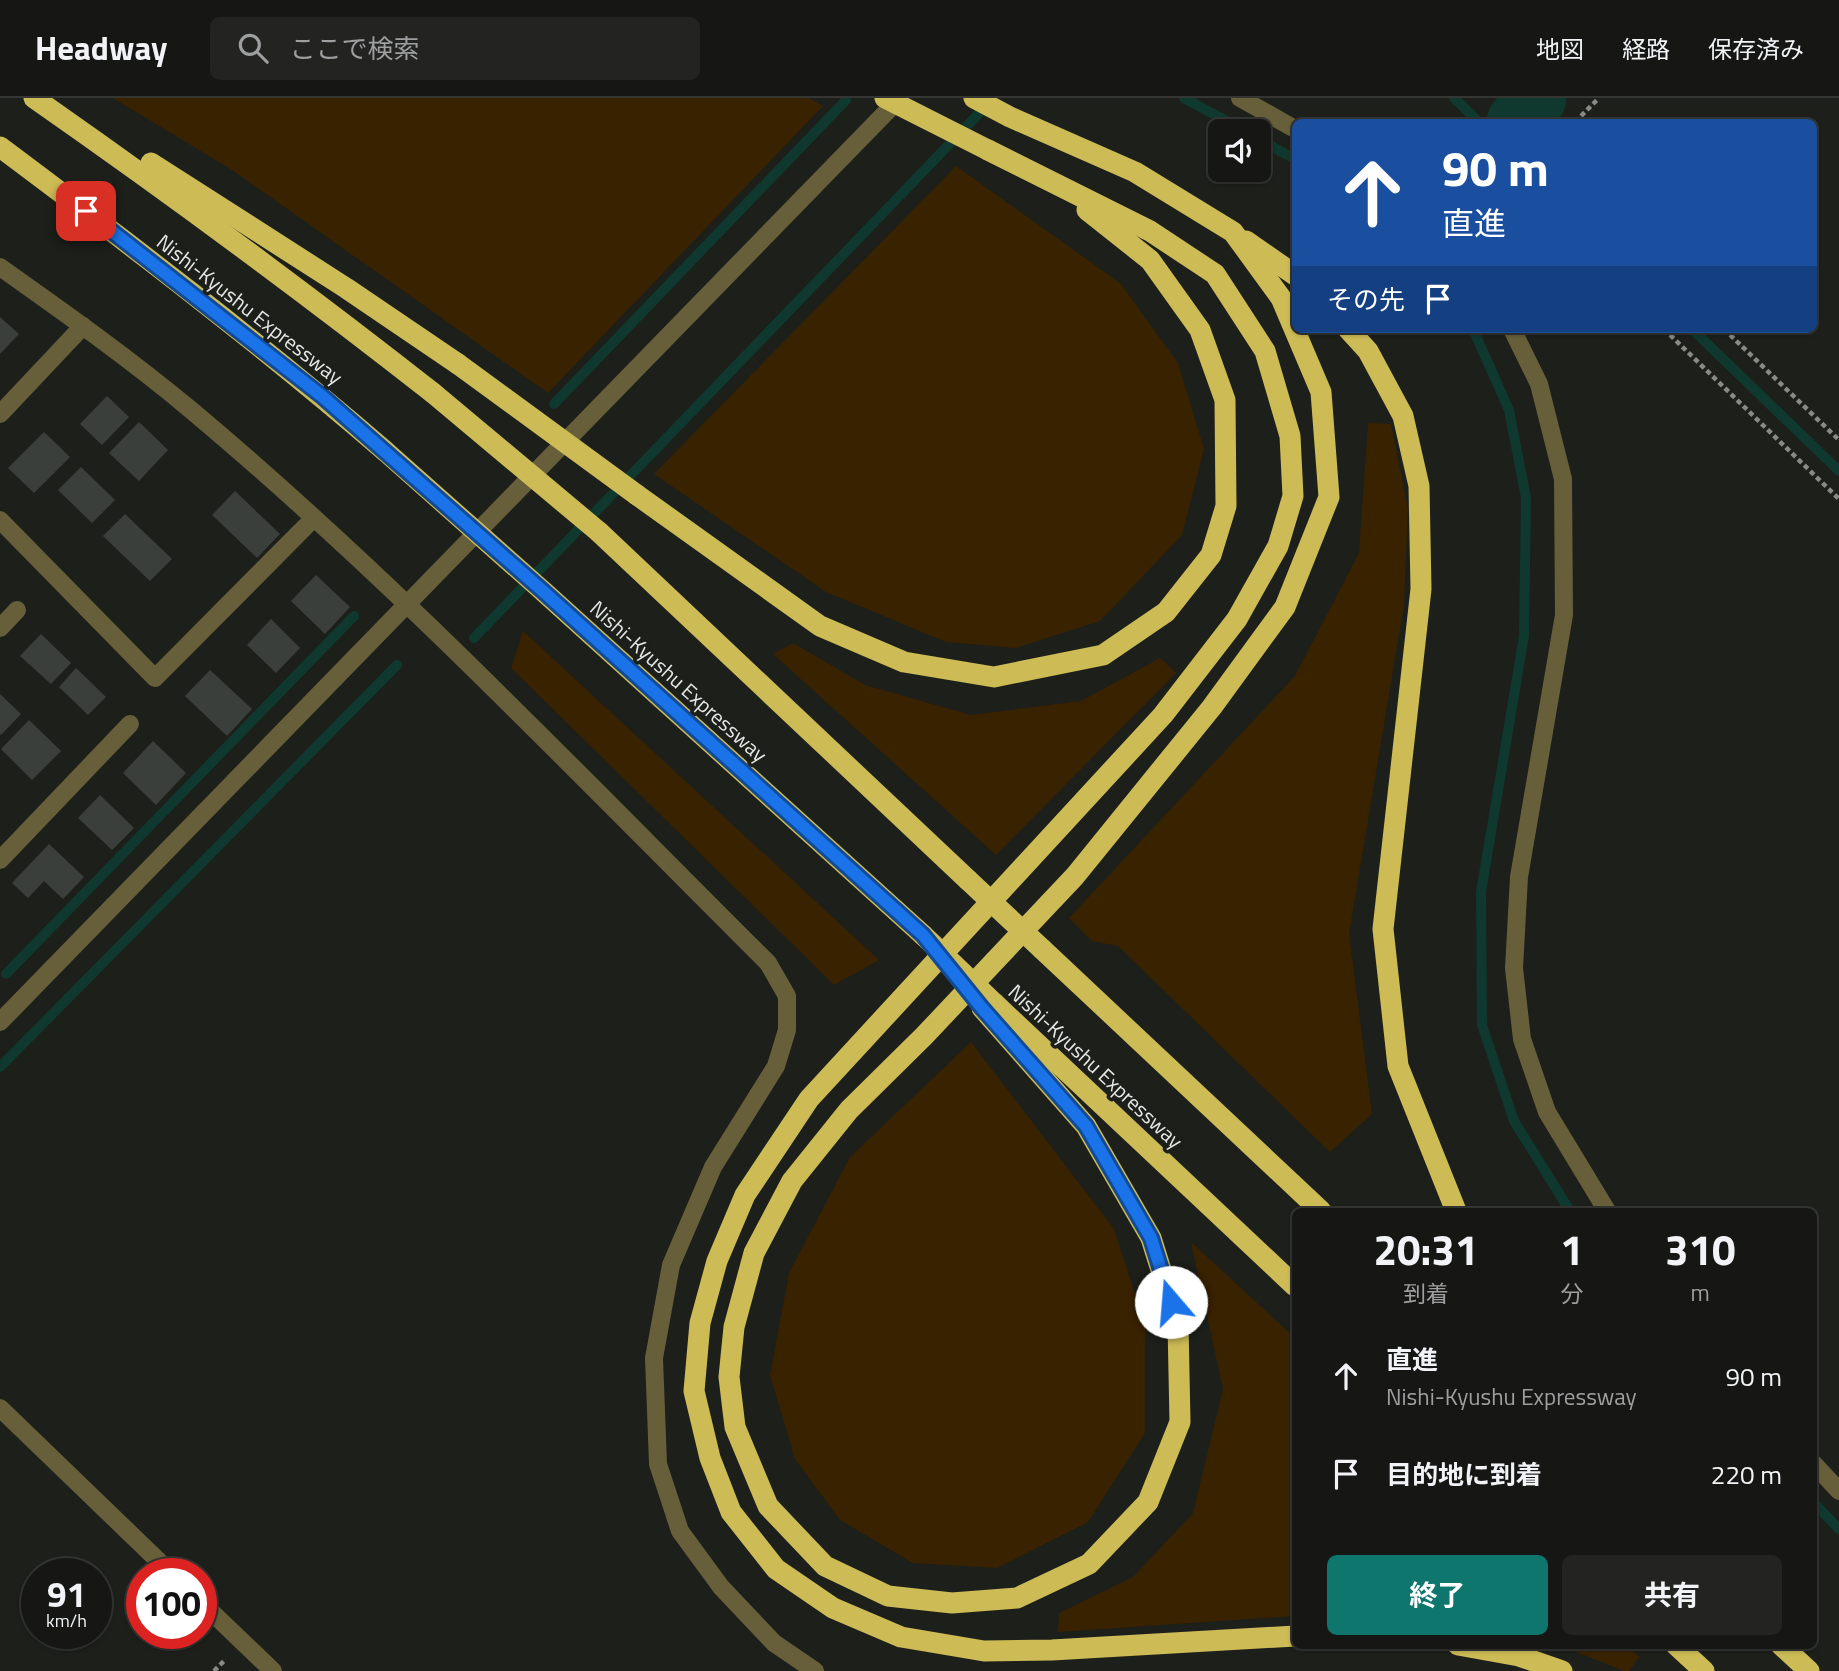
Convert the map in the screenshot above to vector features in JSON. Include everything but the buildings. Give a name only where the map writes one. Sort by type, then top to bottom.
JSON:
[{"type":"highway","name":"Nishi-Kyushu Expressway","points":[[34,98],[166,190],[433,393],[600,532],[1318,1208]]},
{"type":"highway","points":[[45,98],[346,288],[458,364],[820,626],[904,662],[994,677],[1103,655],[1166,612],[1211,555],[1226,506],[1225,400],[1200,330],[1150,260],[1056,185]]},
{"type":"highway","points":[[885,98],[1150,231],[1214,274],[1265,351],[1290,436],[1293,496],[1278,546],[1237,619],[1163,715],[809,1099],[746,1195],[717,1261],[700,1322],[694,1391],[710,1458],[731,1512],[776,1569],[833,1608],[901,1637],[984,1651],[1052,1650],[1292,1636]]},
{"type":"highway","points":[[974,98],[1010,117],[1135,172],[1233,232],[1292,273]]},
{"type":"highway","name":"Nishi-Kyushu Expressway","points":[[0,147],[323,397],[385,451],[923,935],[955,965],[988,1006],[1292,1283]]},
{"type":"highway","points":[[1233,232],[1281,298],[1292,324]]},
{"type":"highway","points":[[923,935],[988,1006],[1086,1126],[1151,1238],[1178,1324],[1180,1422],[1148,1502],[1089,1564],[1017,1598],[952,1603],[888,1595],[825,1566],[768,1506],[735,1427],[729,1377],[734,1327],[754,1253],[792,1181],[849,1110],[925,1036],[1075,876],[1212,707],[1285,607],[1329,497],[1321,392],[1296,333]]},
{"type":"highway","points":[[1352,333],[1368,351],[1403,416],[1419,486],[1421,589],[1383,929],[1398,1066],[1455,1208]]},
{"type":"highway","points":[[1480,1649],[1519,1656],[1562,1671]]},
{"type":"highway","points":[[1680,1649],[1704,1671]]},
{"type":"highway","points":[[1785,1649],[1809,1671]]},
{"type":"highway","points":[[1805,1649],[1825,1671]]},
{"type":"street","points":[[1,1019],[408,606],[900,98]]},
{"type":"street","points":[[1240,98],[1292,127]]},
{"type":"street","points":[[0,267],[83,326],[190,409],[314,518],[408,606],[768,963],[787,996],[787,1030],[776,1066],[713,1167],[671,1265],[654,1358],[658,1464],[680,1531],[720,1587],[774,1643],[815,1671]]},
{"type":"street","points":[[0,414],[83,326]]},
{"type":"street","points":[[1514,333],[1539,384],[1563,480],[1564,615],[1519,877],[1514,968],[1522,1039],[1547,1112],[1605,1208]]},
{"type":"street","points":[[0,520],[155,678],[314,518]]},
{"type":"street","points":[[0,628],[17,610]]},
{"type":"street","points":[[0,860],[130,723]]},
{"type":"street","points":[[0,1408],[156,1558]]},
{"type":"street","points":[[1817,1467],[1839,1491]]},
{"type":"street","points":[[217,1617],[273,1671]]},
{"type":"path","points":[[1578,119],[1599,98]]},
{"type":"path","points":[[1668,333],[1839,499]]},
{"type":"path","points":[[1728,333],[1839,440]]},
{"type":"shaded area","points":[[113,98],[809,98],[823,106],[548,393],[232,170]]},
{"type":"shaded area","points":[[956,166],[1120,283],[1178,363],[1204,449],[1182,535],[1100,621],[1016,648],[946,642],[826,592],[654,474]]},
{"type":"shaded area","points":[[1368,423],[1391,424],[1408,509],[1404,605],[1349,934],[1372,1114],[1330,1152],[1118,946],[1092,941],[1069,918],[1295,676],[1359,553]]},
{"type":"shaded area","points":[[523,631],[879,960],[834,985],[511,668]]},
{"type":"shaded area","points":[[793,643],[865,685],[971,715],[1081,701],[1160,658],[1176,673],[996,855],[773,654]]},
{"type":"shaded area","points":[[971,1042],[1114,1229],[1145,1325],[1145,1433],[1088,1522],[997,1568],[913,1563],[840,1520],[795,1459],[770,1375],[789,1273],[850,1157]]},
{"type":"shaded area","points":[[1191,1242],[1292,1335],[1292,1616],[1058,1632],[1059,1613],[1133,1577],[1193,1513],[1223,1389]]},
{"type":"shaded area","points":[[1569,1649],[1631,1649],[1639,1657],[1629,1671]]},
{"type":"waterway","points":[[1184,98],[1223,119]]},
{"type":"waterway","points":[[1454,98],[1476,119]]},
{"type":"waterway","points":[[1519,119],[1536,98]]},
{"type":"waterway","points":[[554,404],[846,100]]},
{"type":"waterway","points":[[474,638],[989,103]]},
{"type":"waterway","points":[[1271,146],[1292,157]]},
{"type":"waterway","points":[[1475,333],[1509,410],[1526,498],[1524,636],[1481,892],[1482,1025],[1514,1121],[1568,1208]]},
{"type":"waterway","points":[[1696,333],[1839,471]]},
{"type":"waterway","points":[[6,974],[354,616]]},
{"type":"waterway","points":[[0,1067],[397,665]]},
{"type":"waterway","points":[[1817,1506],[1839,1529]]},
{"type":"route","points":[[86,211],[323,397],[544,592],[923,935],[982,1008],[1086,1126],[1151,1238],[1171,1302]]}]
